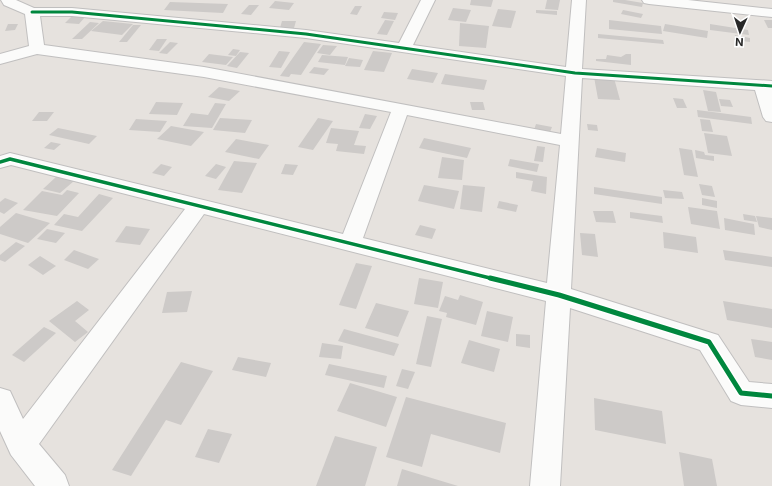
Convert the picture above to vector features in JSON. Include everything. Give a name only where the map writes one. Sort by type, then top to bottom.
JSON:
[{"type":"street","points":[[8,0],[9,2],[32,12],[72,12],[298,34],[575,73],[767,86],[772,117]]},
{"type":"street","points":[[32,12],[47,0]]},
{"type":"street","points":[[404,48],[428,0]]},
{"type":"street","points":[[545,486],[575,73],[578,0]]},
{"type":"street","points":[[649,0],[772,13]]},
{"type":"street","points":[[32,12],[38,49]]},
{"type":"street","points":[[0,59],[38,49],[204,72],[570,140]]},
{"type":"street","points":[[350,243],[401,108]]},
{"type":"street","points":[[0,162],[10,159],[559,294],[709,342],[741,393],[772,396]]},
{"type":"street","points":[[21,445],[198,206]]},
{"type":"street","points":[[0,400],[21,445],[54,486]]},
{"type":"building","points":[[471,0],[493,0],[491,7],[470,5]]},
{"type":"building","points":[[547,0],[560,0],[558,10],[545,9]]},
{"type":"building","points":[[613,0],[643,3],[642,7],[613,2]]},
{"type":"building","points":[[275,1],[294,3],[289,10],[269,8]]},
{"type":"building","points":[[170,2],[228,4],[223,13],[164,10]]},
{"type":"building","points":[[249,5],[259,5],[251,15],[241,14]]},
{"type":"building","points":[[355,6],[362,6],[357,15],[350,14]]},
{"type":"building","points":[[453,8],[471,10],[466,22],[448,20]]},
{"type":"building","points":[[498,9],[516,11],[511,28],[492,26]]},
{"type":"building","points":[[536,10],[557,11],[557,15],[536,13]]},
{"type":"building","points":[[623,10],[643,14],[641,18],[621,14]]},
{"type":"building","points":[[384,12],[398,13],[395,20],[381,18]]},
{"type":"building","points":[[71,17],[85,17],[79,24],[65,23]]},
{"type":"building","points":[[385,20],[394,21],[387,35],[377,34]]},
{"type":"building","points":[[609,20],[661,26],[662,34],[609,29]]},
{"type":"building","points":[[764,20],[772,20],[772,28],[768,28]]},
{"type":"building","points":[[103,21],[133,24],[122,35],[91,31]]},
{"type":"building","points":[[282,21],[296,21],[294,28],[280,28]]},
{"type":"building","points":[[90,22],[99,23],[82,39],[72,39]]},
{"type":"building","points":[[460,23],[489,26],[486,48],[459,46]]},
{"type":"building","points":[[8,24],[18,24],[15,30],[5,31]]},
{"type":"building","points":[[665,24],[708,31],[707,38],[663,31]]},
{"type":"building","points":[[710,24],[748,30],[749,35],[710,30]]},
{"type":"building","points":[[133,25],[141,25],[127,42],[119,42]]},
{"type":"building","points":[[598,34],[663,40],[664,44],[598,38]]},
{"type":"building","points":[[735,35],[750,38],[750,42],[734,40]]},
{"type":"building","points":[[157,39],[167,39],[159,51],[149,50]]},
{"type":"building","points":[[170,42],[178,43],[167,54],[159,53]]},
{"type":"building","points":[[304,42],[321,44],[301,75],[291,74],[289,77],[280,76]]},
{"type":"building","points":[[323,45],[337,46],[330,55],[317,53]]},
{"type":"building","points":[[233,49],[240,50],[236,56],[228,55]]},
{"type":"building","points":[[279,51],[290,52],[281,68],[269,67]]},
{"type":"building","points":[[373,51],[392,53],[384,72],[364,70]]},
{"type":"building","points":[[240,52],[249,53],[237,68],[227,66]]},
{"type":"building","points":[[209,54],[233,57],[226,65],[202,62]]},
{"type":"building","points":[[626,54],[631,54],[631,65],[596,61],[596,59],[606,59],[607,55],[621,57]]},
{"type":"building","points":[[322,55],[348,57],[345,65],[318,62]]},
{"type":"building","points":[[349,58],[363,60],[360,67],[345,66]]},
{"type":"building","points":[[314,67],[329,69],[324,75],[309,73]]},
{"type":"building","points":[[412,69],[438,73],[433,83],[407,79]]},
{"type":"building","points":[[445,74],[487,80],[484,90],[441,84]]},
{"type":"building","points":[[594,77],[614,78],[620,100],[598,99]]},
{"type":"building","points":[[219,87],[240,91],[229,101],[208,97]]},
{"type":"building","points":[[703,90],[716,92],[721,112],[708,111]]},
{"type":"building","points":[[673,98],[683,99],[687,108],[677,108]]},
{"type":"building","points":[[719,99],[730,100],[733,107],[721,106]]},
{"type":"building","points":[[156,102],[183,103],[177,115],[149,114]]},
{"type":"building","points":[[470,102],[483,102],[485,110],[472,110]]},
{"type":"building","points":[[215,103],[226,104],[212,128],[183,126],[191,113],[208,115]]},
{"type":"building","points":[[697,110],[751,117],[752,124],[698,117]]},
{"type":"building","points":[[39,112],[54,112],[47,121],[32,121]]},
{"type":"building","points":[[365,114],[377,116],[370,129],[359,128]]},
{"type":"building","points":[[220,118],[252,120],[245,133],[213,130]]},
{"type":"building","points":[[318,118],[333,121],[313,150],[298,147]]},
{"type":"building","points":[[136,119],[167,121],[160,132],[129,130]]},
{"type":"building","points":[[700,119],[710,120],[713,132],[702,131]]},
{"type":"building","points":[[536,124],[552,127],[550,132],[534,130]]},
{"type":"building","points":[[587,124],[597,125],[598,131],[588,130]]},
{"type":"building","points":[[171,126],[204,132],[191,146],[157,139]]},
{"type":"building","points":[[58,128],[97,136],[89,144],[49,135]]},
{"type":"building","points":[[331,128],[359,131],[354,145],[366,146],[364,154],[336,151],[338,144],[326,143]]},
{"type":"building","points":[[704,133],[727,136],[732,156],[708,153]]},
{"type":"building","points":[[424,138],[471,148],[467,158],[419,148]]},
{"type":"building","points":[[236,139],[269,145],[259,159],[225,152]]},
{"type":"building","points":[[51,142],[61,144],[54,150],[44,148]]},
{"type":"building","points":[[537,146],[545,147],[543,162],[534,161]]},
{"type":"building","points":[[597,148],[626,153],[625,162],[595,157]]},
{"type":"building","points":[[679,148],[692,150],[698,177],[684,175]]},
{"type":"building","points":[[695,150],[704,152],[705,155],[714,156],[714,161],[696,158]]},
{"type":"building","points":[[442,157],[464,160],[462,180],[438,178]]},
{"type":"building","points":[[510,159],[539,164],[537,172],[508,166]]},
{"type":"building","points":[[234,161],[257,163],[242,193],[218,190]]},
{"type":"building","points":[[161,164],[172,167],[164,176],[152,173]]},
{"type":"building","points":[[216,164],[226,167],[216,179],[205,176]]},
{"type":"building","points":[[285,164],[298,165],[293,175],[281,174]]},
{"type":"building","points":[[516,172],[547,177],[546,194],[531,191],[533,181],[516,178]]},
{"type":"building","points":[[57,176],[74,181],[60,193],[43,189]]},
{"type":"building","points":[[699,184],[712,186],[715,197],[702,195]]},
{"type":"building","points":[[424,185],[459,191],[454,209],[418,201]]},
{"type":"building","points":[[463,185],[485,187],[482,212],[460,209]]},
{"type":"building","points":[[594,187],[662,197],[662,204],[594,194]]},
{"type":"building","points":[[67,190],[79,193],[57,216],[23,210],[42,191],[62,195]]},
{"type":"building","points":[[663,190],[682,192],[684,199],[665,198]]},
{"type":"building","points":[[99,194],[113,198],[82,231],[54,225],[64,214],[78,217]]},
{"type":"building","points":[[5,198],[18,203],[4,214],[0,212],[0,202]]},
{"type":"building","points":[[702,198],[717,201],[717,208],[702,205]]},
{"type":"building","points":[[499,201],[518,205],[516,212],[497,208]]},
{"type":"building","points":[[688,207],[717,211],[720,229],[691,224]]},
{"type":"building","points":[[593,211],[613,211],[616,223],[596,222]]},
{"type":"building","points":[[630,212],[662,216],[663,223],[630,218]]},
{"type":"building","points":[[16,213],[50,223],[28,243],[0,234],[0,227]]},
{"type":"building","points":[[743,214],[755,216],[757,222],[744,220]]},
{"type":"building","points":[[756,216],[772,218],[772,230],[759,227]]},
{"type":"building","points":[[724,218],[754,224],[755,235],[725,230]]},
{"type":"building","points":[[420,225],[436,229],[432,239],[415,235]]},
{"type":"building","points":[[126,226],[150,229],[140,245],[115,242]]},
{"type":"building","points":[[47,229],[65,233],[56,243],[37,239]]},
{"type":"building","points":[[663,232],[696,237],[698,253],[664,248]]},
{"type":"building","points":[[580,233],[595,234],[598,257],[582,255]]},
{"type":"building","points":[[16,242],[25,246],[5,262],[0,260],[0,255]]},
{"type":"building","points":[[74,250],[99,259],[88,269],[64,260]]},
{"type":"building","points":[[723,250],[772,257],[772,267],[725,260]]},
{"type":"building","points":[[40,256],[56,266],[43,275],[28,265]]},
{"type":"building","points":[[356,263],[372,266],[356,309],[339,305]]},
{"type":"building","points":[[419,278],[443,282],[438,308],[414,304]]},
{"type":"building","points":[[192,291],[187,312],[162,313],[167,292]]},
{"type":"building","points":[[460,295],[483,302],[476,325],[446,317],[447,313],[439,311],[445,296],[458,300]]},
{"type":"building","points":[[77,301],[89,310],[75,321],[88,332],[75,342],[49,321]]},
{"type":"building","points":[[723,301],[772,309],[772,328],[727,320]]},
{"type":"building","points":[[376,303],[409,311],[398,337],[365,328]]},
{"type":"building","points":[[487,311],[513,317],[508,342],[481,336]]},
{"type":"building","points":[[427,316],[442,319],[431,367],[416,364]]},
{"type":"building","points":[[44,327],[56,333],[24,362],[12,355]]},
{"type":"building","points":[[344,329],[399,344],[394,356],[338,341]]},
{"type":"building","points":[[516,334],[530,335],[530,348],[516,346]]},
{"type":"building","points":[[751,339],[772,342],[772,360],[755,357]]},
{"type":"building","points":[[469,340],[500,349],[494,372],[461,363]]},
{"type":"building","points":[[322,343],[343,346],[341,359],[319,357]]},
{"type":"building","points":[[238,357],[271,363],[266,377],[232,370]]},
{"type":"building","points":[[181,362],[213,371],[181,425],[166,420],[131,476],[112,470]]},
{"type":"building","points":[[329,364],[387,376],[384,388],[325,375]]},
{"type":"building","points":[[402,369],[415,372],[408,389],[396,386]]},
{"type":"building","points":[[350,383],[397,397],[386,427],[337,411]]},
{"type":"building","points":[[406,397],[506,423],[500,453],[431,434],[422,467],[386,457]]},
{"type":"building","points":[[594,398],[662,411],[666,444],[595,430]]},
{"type":"building","points":[[208,429],[232,434],[219,463],[195,457]]},
{"type":"building","points":[[335,436],[377,447],[365,486],[316,486]]},
{"type":"building","points":[[679,452],[712,459],[717,486],[684,486]]},
{"type":"building","points":[[402,469],[458,486],[397,486]]},
{"type":"cycle path","points":[[32,12],[72,12],[306,34],[575,73],[772,86]]},
{"type":"cycle path","points":[[0,162],[10,159],[559,295],[709,342],[741,393],[772,396]]}]
